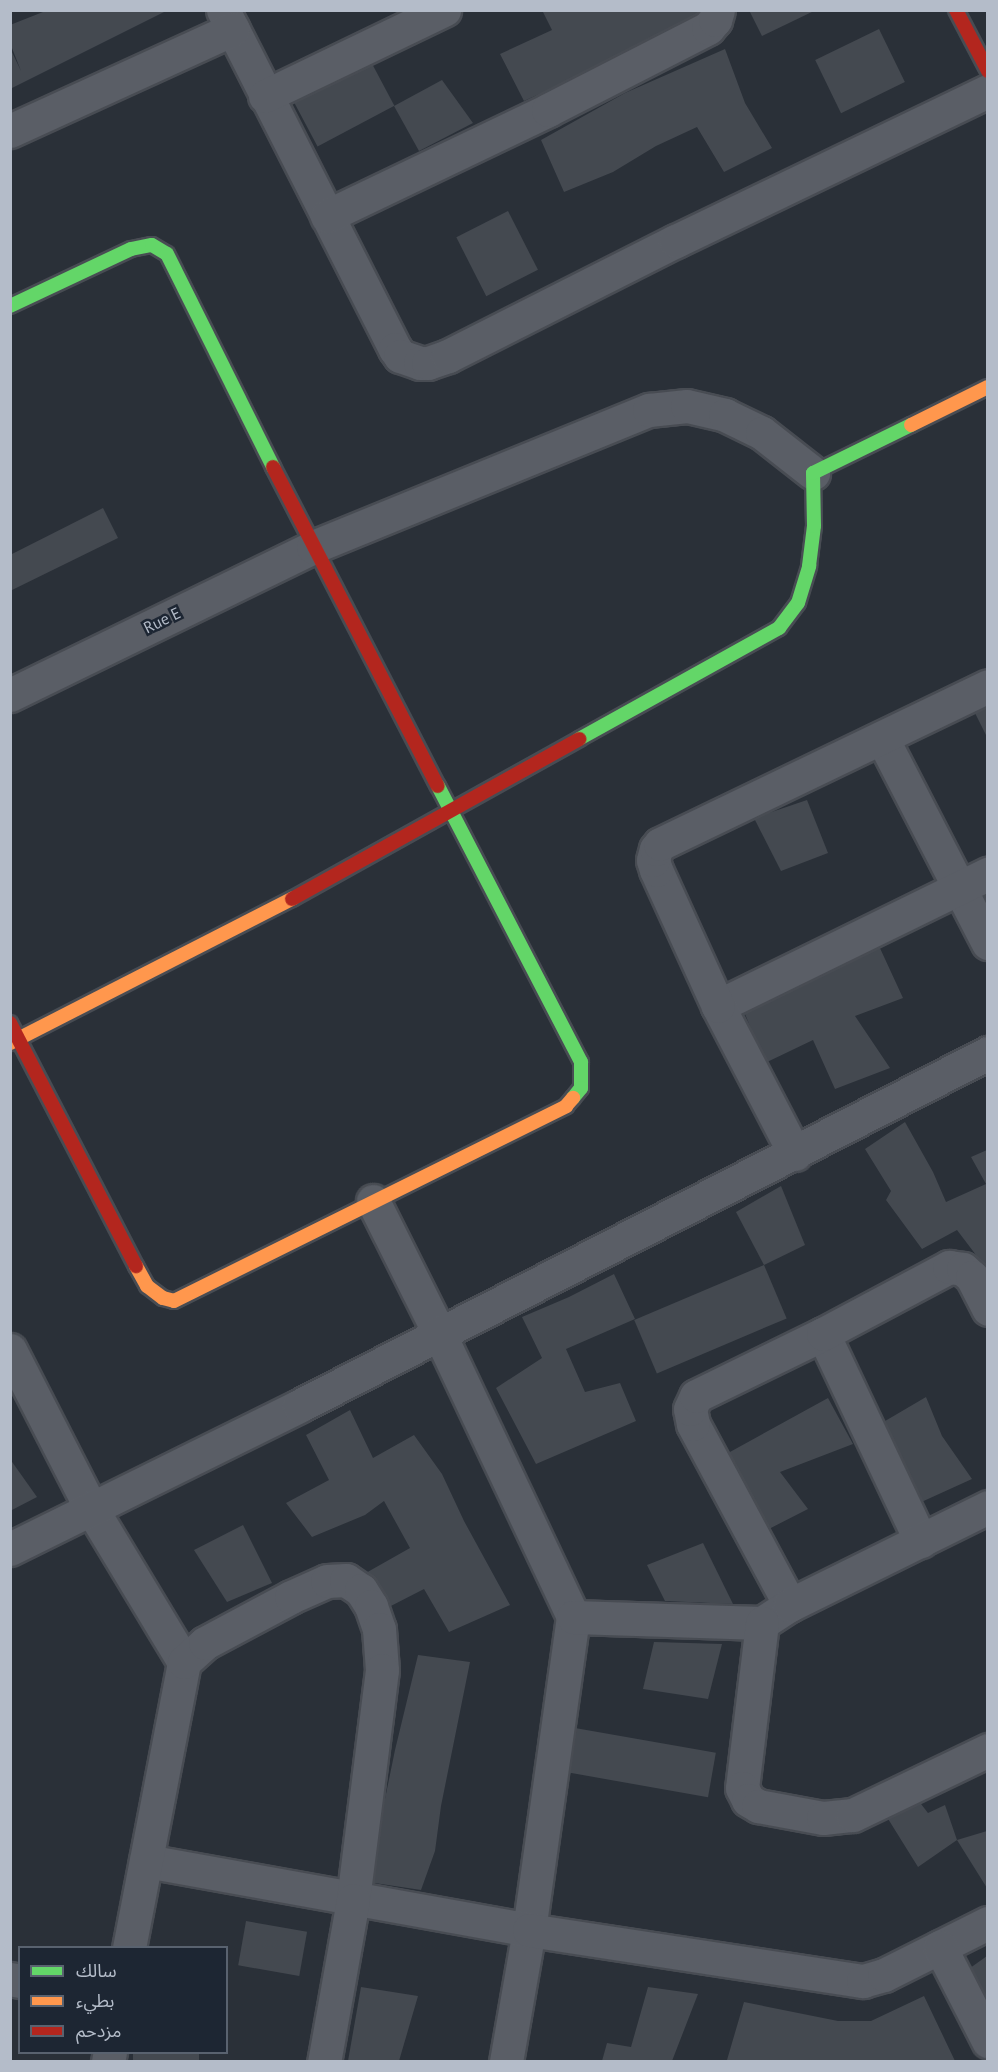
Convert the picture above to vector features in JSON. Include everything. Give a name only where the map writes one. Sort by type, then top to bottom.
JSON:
[{"type":"street","points":[[265,96],[444,10]]},
{"type":"street","points":[[327,216],[548,110],[708,28],[715,20],[718,10]]},
{"type":"street","points":[[956,10],[987,72]]},
{"type":"street","points":[[10,131],[228,20],[395,349],[400,356],[428,363],[448,356],[676,241],[987,91]]},
{"type":"street","points":[[10,306],[131,249],[152,245],[158,247],[171,261],[314,547],[581,1062],[583,1073],[581,1088],[566,1106],[174,1300],[154,1293],[143,1280],[14,1041],[10,1023]]},
{"type":"street","points":[[14,1041],[278,906],[780,628],[798,603],[809,566],[814,526],[813,473],[987,387]]},
{"type":"street","name":"Rue E","points":[[10,695],[314,547],[649,410],[687,406],[725,415],[762,433],[813,473]]},
{"type":"street","points":[[795,1154],[718,1006],[656,870],[653,860],[656,849],[660,844],[987,686]]},
{"type":"street","points":[[882,738],[973,881],[987,943]]},
{"type":"street","points":[[718,1006],[973,881]]},
{"type":"street","points":[[10,1549],[299,1406],[795,1154],[987,1053]]},
{"type":"street","points":[[373,1201],[439,1333],[573,1617],[530,1930],[506,2061]]},
{"type":"street","points":[[790,1605],[693,1424],[690,1409],[696,1396],[823,1334],[949,1267],[963,1269],[972,1277],[987,1309]]},
{"type":"street","points":[[823,1334],[921,1541]]},
{"type":"street","points":[[10,1350],[91,1508],[184,1662]]},
{"type":"street","points":[[573,1617],[762,1623],[790,1605],[987,1507]]},
{"type":"street","points":[[129,1946],[184,1662],[206,1643],[233,1627],[327,1581],[342,1579],[361,1590],[371,1606],[379,1629],[382,1670],[353,1900],[324,2061]]},
{"type":"street","points":[[762,1623],[742,1788],[748,1800],[758,1806],[823,1818],[854,1815],[987,1750]]},
{"type":"street","points":[[146,1861],[530,1930],[862,1982],[884,1975],[987,1923]]},
{"type":"street","points":[[940,1947],[987,2041]]},
{"type":"building","points":[[48,10],[168,10],[10,89],[10,48],[21,71],[10,43],[10,25]]},
{"type":"building","points":[[542,10],[706,10],[707,13],[649,38],[579,76],[524,101],[500,54],[552,30]]},
{"type":"building","points":[[749,10],[816,10],[762,36]]},
{"type":"building","points":[[879,29],[905,82],[841,113],[815,60]]},
{"type":"building","points":[[725,49],[745,103],[772,148],[724,172],[697,127],[656,146],[613,172],[564,192],[541,140],[625,93]]},
{"type":"building","points":[[369,58],[394,106],[318,147],[292,99]]},
{"type":"building","points":[[442,80],[473,123],[419,151],[394,106]]},
{"type":"building","points":[[508,211],[538,270],[486,296],[456,237]]},
{"type":"building","points":[[103,508],[118,538],[10,591],[10,555]]},
{"type":"building","points":[[987,703],[987,737],[973,709]]},
{"type":"building","points":[[807,800],[828,853],[781,871],[754,818]]},
{"type":"building","points":[[879,946],[903,998],[855,1016],[890,1068],[835,1089],[813,1040],[765,1063],[745,1014]]},
{"type":"building","points":[[905,1122],[933,1172],[946,1202],[986,1184],[971,1157],[987,1150],[987,1287],[979,1259],[957,1230],[922,1249],[886,1200],[891,1191],[865,1149]]},
{"type":"building","points":[[781,1186],[805,1245],[764,1265],[736,1212]]},
{"type":"building","points":[[764,1265],[787,1318],[657,1373],[634,1320]]},
{"type":"building","points":[[614,1274],[635,1319],[566,1349],[585,1392],[620,1383],[636,1421],[536,1464],[496,1388],[542,1358],[522,1317]]},
{"type":"building","points":[[926,1397],[942,1436],[972,1479],[917,1504],[880,1424]]},
{"type":"building","points":[[828,1398],[853,1444],[780,1472],[808,1509],[761,1533],[719,1458]]},
{"type":"building","points":[[350,1410],[373,1458],[414,1435],[442,1474],[464,1521],[510,1605],[449,1632],[424,1589],[385,1609],[364,1574],[410,1548],[384,1501],[365,1515],[312,1537],[286,1503],[329,1480],[306,1435]]},
{"type":"building","points":[[10,1459],[37,1497],[10,1511]]},
{"type":"building","points":[[243,1525],[272,1583],[227,1602],[194,1550]]},
{"type":"building","points":[[703,1543],[733,1604],[665,1601],[647,1565]]},
{"type":"building","points":[[654,1642],[722,1644],[708,1699],[643,1689]]},
{"type":"building","points":[[418,1655],[470,1662],[441,1806],[435,1851],[421,1890],[368,1882],[395,1750]]},
{"type":"building","points":[[575,1728],[716,1753],[708,1797],[567,1772]]},
{"type":"building","points":[[918,1800],[928,1813],[945,1805],[957,1840],[918,1867],[885,1814]]},
{"type":"building","points":[[987,1831],[987,1888],[957,1840]]},
{"type":"building","points":[[246,1921],[307,1932],[299,1976],[238,1965]]},
{"type":"building","points":[[987,1956],[987,2018],[963,1973]]},
{"type":"building","points":[[361,1987],[418,1996],[399,2061],[348,2061]]},
{"type":"building","points":[[648,1987],[698,1994],[672,2061],[602,2061],[607,2043],[631,2047]]},
{"type":"building","points":[[924,1996],[955,2061],[727,2060],[744,2002],[838,2021],[871,2021]]},
{"type":"building","points":[[133,2054],[199,2054],[199,2061],[133,2061]]},
{"type":"traffic: fast","points":[[10,306],[131,249],[152,245],[167,254],[273,467]]},
{"type":"traffic: fast","points":[[579,739],[779,628],[798,603],[809,566],[814,526],[813,473],[911,425]]},
{"type":"traffic: fast","points":[[438,786],[581,1062],[581,1088],[573,1098]]},
{"type":"traffic: slow","points":[[911,425],[988,387]]},
{"type":"traffic: slow","points":[[10,1043],[292,899]]},
{"type":"traffic: slow","points":[[136,1266],[147,1286],[163,1298],[174,1301],[566,1106],[573,1098]]},
{"type":"traffic: jam","points":[[956,10],[988,71]]},
{"type":"traffic: jam","points":[[273,467],[438,786]]},
{"type":"traffic: jam","points":[[292,899],[579,739]]},
{"type":"traffic: jam","points":[[10,1023],[136,1266]]}]
